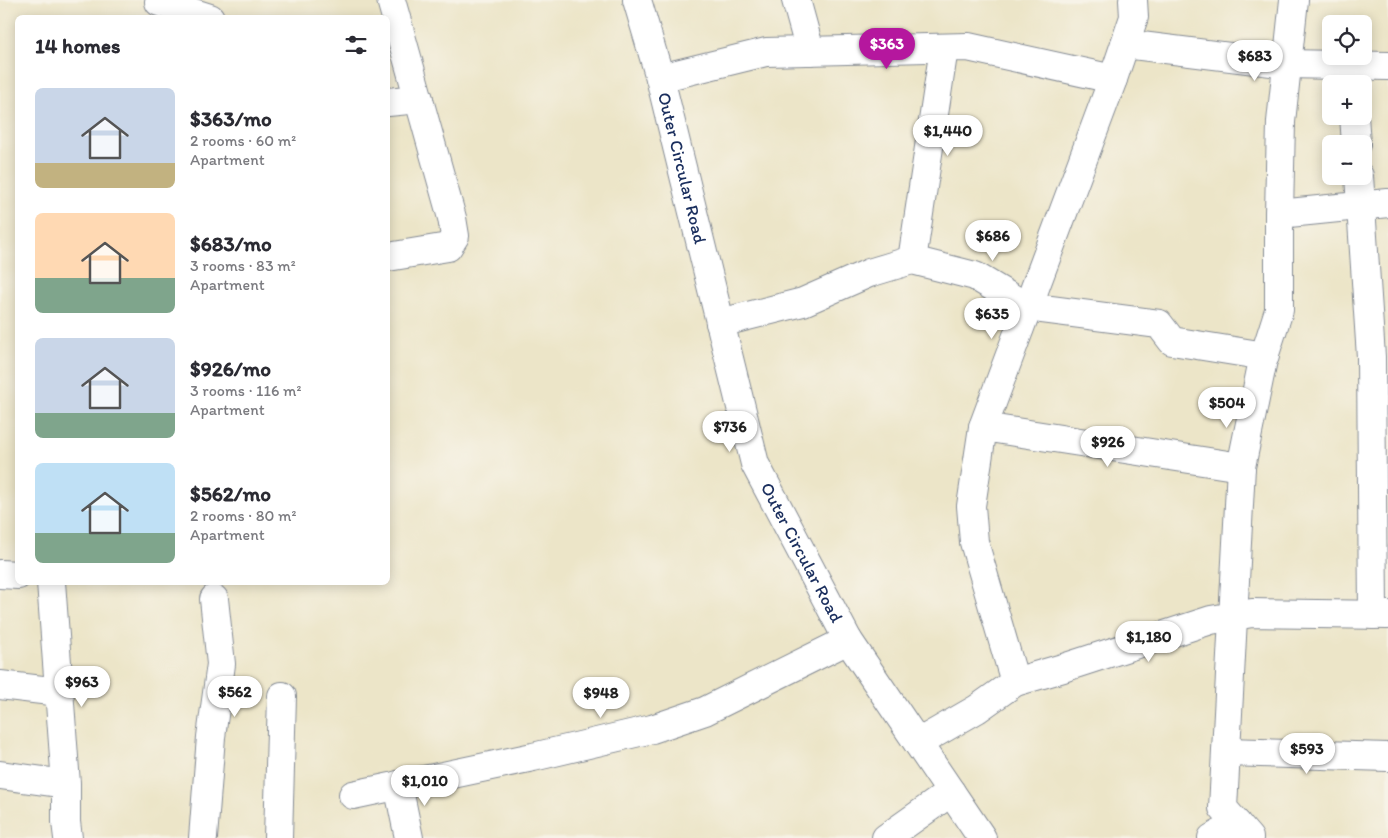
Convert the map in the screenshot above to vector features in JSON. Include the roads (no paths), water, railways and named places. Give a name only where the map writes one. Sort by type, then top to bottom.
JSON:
[{"type":"street","points":[[390,257],[448,247],[455,236],[452,218],[391,0]]},
{"type":"street","name":"Outer Circular Road","points":[[638,0],[660,78],[755,464],[848,640],[982,838]]},
{"type":"street","points":[[796,0],[810,51]]},
{"type":"street","points":[[1015,682],[974,542],[971,506],[983,427],[1113,79],[1134,17],[1133,0]]},
{"type":"street","points":[[1212,838],[1243,831],[1223,808],[1241,466],[1265,356],[1279,310],[1278,214],[1281,122],[1294,0]]},
{"type":"street","points":[[158,6],[197,15]]},
{"type":"street","points":[[1125,44],[1287,64],[1350,74],[1388,66]]},
{"type":"street","points":[[660,78],[766,52],[968,47],[1113,79]]},
{"type":"street","points":[[912,260],[944,48]]},
{"type":"street","points":[[390,102],[419,100]]},
{"type":"street","points":[[918,743],[977,709],[1015,682],[1211,620],[1252,613],[1380,615],[1371,357],[1377,296],[1361,205],[1360,185]]},
{"type":"street","points":[[1278,214],[1388,203]]},
{"type":"street","points":[[720,323],[803,302],[869,273],[912,260],[975,276],[1027,307],[1159,324],[1172,341],[1265,356]]},
{"type":"street","points":[[983,427],[1241,466]]},
{"type":"street","points":[[0,574],[15,575]]},
{"type":"street","points":[[51,585],[60,692],[68,838]]},
{"type":"street","points":[[203,838],[210,736],[221,664],[214,599]]},
{"type":"street","points":[[353,795],[533,757],[652,729],[705,711],[848,640]]},
{"type":"street","points":[[0,685],[60,692]]},
{"type":"street","points":[[278,838],[282,696]]},
{"type":"street","points":[[1226,752],[1388,756]]},
{"type":"street","points":[[0,776],[66,784]]},
{"type":"street","points":[[398,785],[409,838]]},
{"type":"street","points":[[886,838],[952,792]]}]
